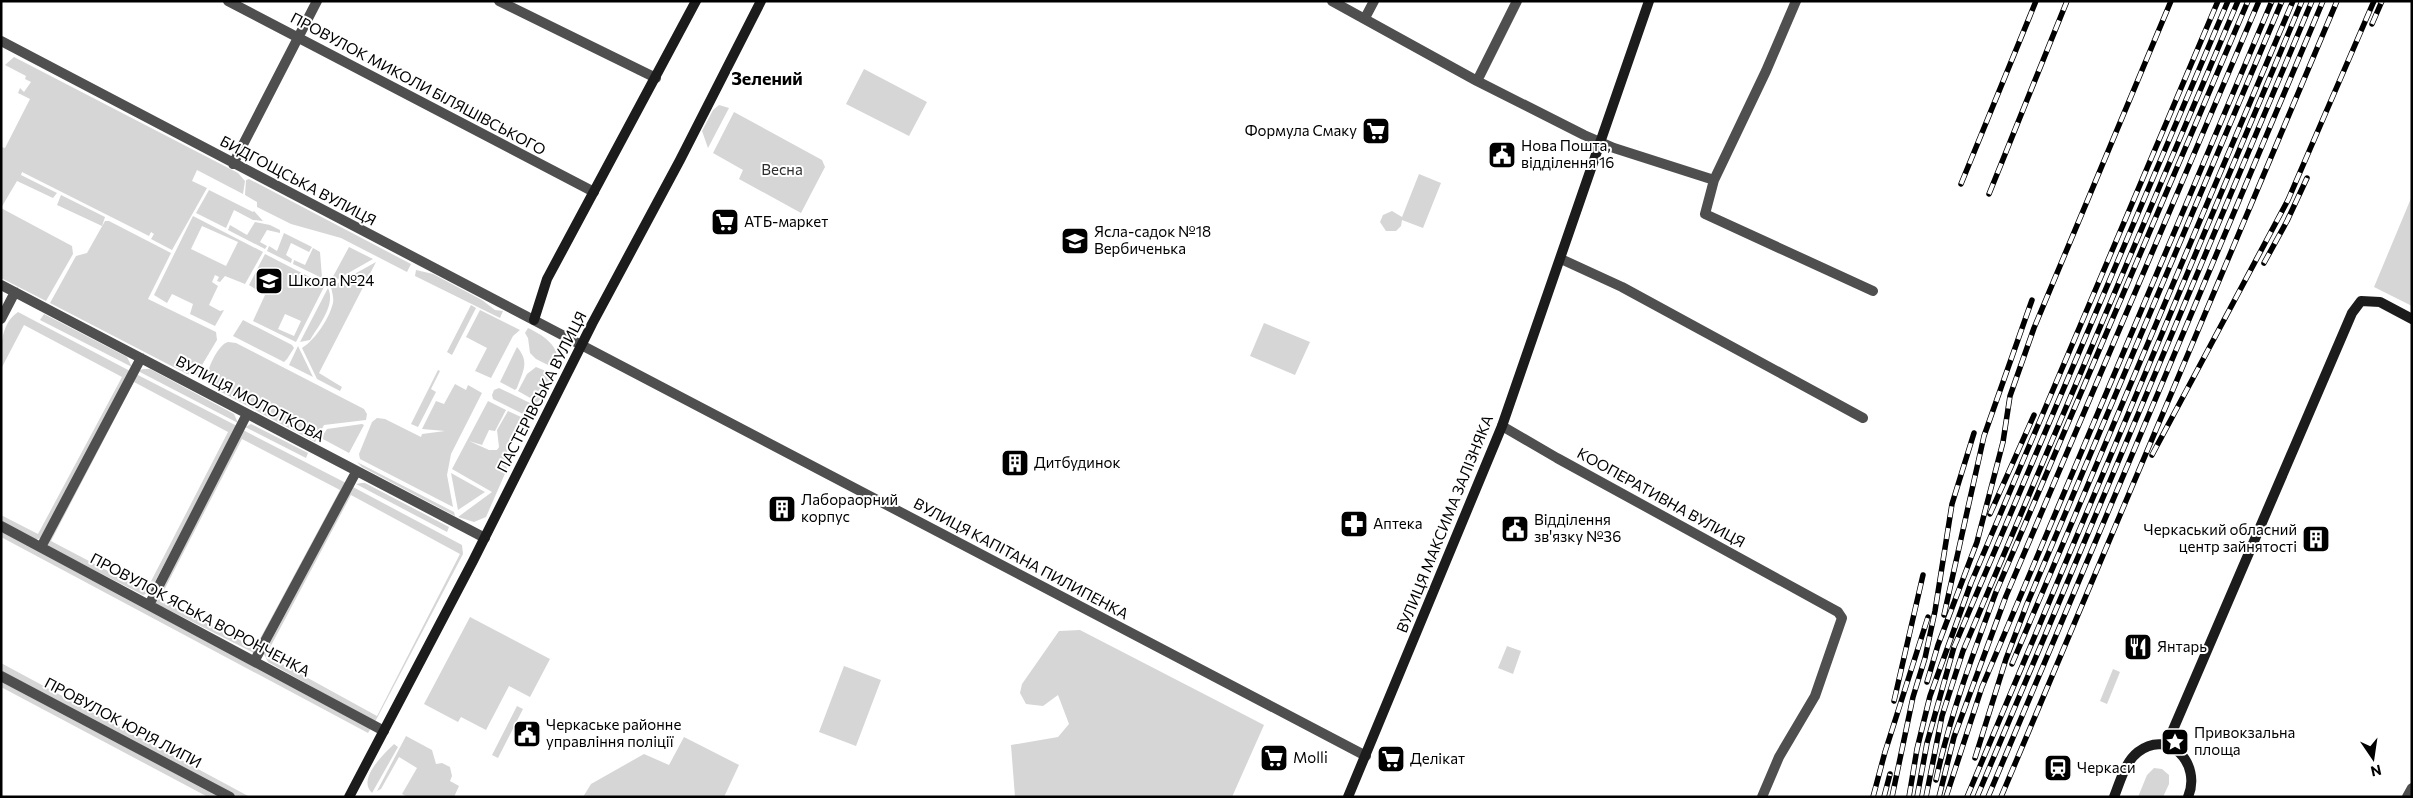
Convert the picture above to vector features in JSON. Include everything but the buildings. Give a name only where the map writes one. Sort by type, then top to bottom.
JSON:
[{"type":"main road","points":[[534,320],[547,280],[696,1]]},
{"type":"main road","name":"ПАСТЕРІВСЬКА ВУЛИЦЯ","points":[[349,797],[485,538],[760,1]]},
{"type":"main road","name":"ВУЛИЦЯ МАКСИМА ЗАЛІЗНЯКА","points":[[1348,797],[1502,426],[1649,1]]},
{"type":"main road","points":[[2166,746],[2352,313],[2361,301],[2380,302],[2412,320]]},
{"type":"main road","points":[[2114,797],[2128,764],[2137,753],[2150,746],[2166,746],[2178,752],[2188,762],[2192,776],[2188,797]]},
{"type":"street","name":"ПРОВУЛОК МИКОЛИ БІЛЯШІВСЬКОГО","points":[[228,1],[594,192]]},
{"type":"street","points":[[233,164],[316,1]]},
{"type":"street","points":[[499,1],[656,78]]},
{"type":"street","points":[[1332,1],[1477,82],[1601,143],[1714,180]]},
{"type":"street","points":[[1364,18],[1374,1]]},
{"type":"street","points":[[1477,82],[1517,1]]},
{"type":"street","points":[[1796,1],[1766,71],[1714,180],[1705,214],[1873,291]]},
{"type":"street","name":"БИДГОЩСЬКА ВУЛИЦЯ","points":[[1,40],[233,164],[582,346]]},
{"type":"street","points":[[1561,259],[1622,287],[1863,418]]},
{"type":"street","name":"ВУЛИЦЯ МОЛОТКОВА","points":[[1,285],[485,538]]},
{"type":"street","points":[[1,319],[15,292]]},
{"type":"street","name":"ВУЛИЦЯ КАПІТАНА ПИЛИПЕНКА","points":[[582,346],[1366,756]]},
{"type":"street","points":[[41,547],[141,358]]},
{"type":"street","points":[[149,605],[247,414]]},
{"type":"street","name":"КООПЕРАТИВНА ВУЛИЦЯ","points":[[1502,426],[1838,612],[1842,618],[1815,696],[1779,758],[1762,797]]},
{"type":"street","points":[[255,660],[356,472]]},
{"type":"street","name":"ПРОВУЛОК ЯСЬКА ВОРОНЧЕНКА","points":[[1,526],[255,660],[384,731]]},
{"type":"street","name":"ПРОВУЛОК ЮРІЯ ЛИПИ","points":[[1,676],[230,797]]},
{"type":"street","points":[[2407,797],[2412,788]]},
{"type":"green space","points":[[14,57],[238,173],[245,181],[243,194],[197,170],[192,181],[207,188],[172,250],[151,239],[154,234],[151,232],[149,236],[22,172],[21,175],[57,193],[53,198],[17,181],[1,208],[1,147],[5,148],[30,99],[18,93],[20,88],[24,92],[31,82],[25,79],[26,76],[5,65]]},
{"type":"green space","points":[[864,69],[927,102],[909,136],[846,104]]},
{"type":"green space","points":[[719,105],[729,108],[708,148],[702,131],[713,110]]},
{"type":"green space","name":"Весна","points":[[734,112],[822,160],[825,167],[801,213],[739,179],[743,170],[713,153]]},
{"type":"green space","points":[[1419,174],[1441,183],[1423,228],[1402,220],[1401,226],[1396,231],[1386,231],[1380,222],[1383,215],[1392,211],[1402,217]]},
{"type":"green space","points":[[249,179],[411,264],[407,272],[341,238],[291,224],[257,207],[257,202],[245,195],[246,180]]},
{"type":"green space","points":[[209,190],[254,211],[263,221],[253,220],[234,210],[226,228],[196,213]]},
{"type":"green space","points":[[61,195],[105,217],[102,226],[57,205]]},
{"type":"green space","points":[[2412,196],[2412,306],[2374,287]]},
{"type":"green space","points":[[1,208],[72,246],[73,254],[46,301],[1,278]]},
{"type":"green space","points":[[193,216],[263,252],[245,284],[225,276],[220,282],[217,281],[219,277],[215,275],[212,282],[218,286],[209,305],[220,311],[224,310],[215,326],[190,314],[193,304],[172,294],[167,303],[154,295]],"holes":[[[202,226],[238,242],[226,266],[191,249]]]},
{"type":"green space","points":[[105,221],[109,221],[171,253],[148,299],[216,332],[217,340],[196,375],[187,374],[50,303],[76,256],[87,253]]},
{"type":"green space","points":[[255,222],[270,225],[280,230],[280,233],[267,230],[260,242],[267,246],[265,249],[228,230],[230,225],[247,235]]},
{"type":"green space","points":[[284,233],[312,247],[309,252],[291,243],[286,255],[292,259],[291,263],[267,251],[269,246],[277,251]]},
{"type":"green space","points":[[349,247],[373,259],[329,284]]},
{"type":"green space","points":[[313,248],[320,252],[322,278],[293,264],[294,260],[305,265]]},
{"type":"green space","points":[[265,254],[325,285],[296,342],[253,321],[265,295],[249,285]],"holes":[[[285,314],[301,321],[294,336],[278,329]]]},
{"type":"green space","points":[[376,262],[319,373],[342,387],[340,391],[317,379],[302,348],[321,328],[328,316],[333,301],[331,287]]},
{"type":"green space","points":[[416,270],[433,274],[482,300],[495,310],[503,311],[500,318],[415,276]]},
{"type":"green space","points":[[328,288],[330,301],[322,321],[310,340],[300,342]]},
{"type":"green space","points":[[471,305],[476,308],[452,355],[447,352]]},
{"type":"green space","points":[[480,310],[520,330],[513,336],[491,378],[475,371],[487,348],[466,337]]},
{"type":"green space","points":[[18,312],[130,371],[42,538],[33,540],[1,522],[1,515],[38,534],[122,377],[24,325],[1,369],[5,330],[12,317]]},
{"type":"green space","points":[[44,314],[127,357],[132,367],[40,320]]},
{"type":"green space","points":[[243,320],[292,345],[294,348],[287,359],[284,362],[233,336]]},
{"type":"green space","points":[[1264,323],[1310,342],[1295,375],[1250,356]]},
{"type":"green space","points":[[528,328],[541,335],[555,349],[558,362],[556,369],[536,359],[530,353],[528,338],[525,333]]},
{"type":"green space","points":[[228,342],[236,343],[364,409],[367,414],[366,420],[324,425],[315,442],[212,387],[206,380],[208,370],[220,347]]},
{"type":"green space","points":[[298,346],[313,377],[289,365]]},
{"type":"green space","points":[[517,347],[523,357],[524,367],[515,390],[500,382]]},
{"type":"green space","points":[[536,367],[553,374],[551,382],[544,395],[534,404],[532,415],[523,423],[505,457],[507,469],[486,517],[474,522],[458,517],[492,492],[452,469],[488,401],[506,410],[495,431],[489,430],[482,445],[469,441],[489,450],[497,450],[499,447],[497,430],[508,411],[521,417],[523,414],[493,399],[494,390],[499,388],[530,403],[532,399],[518,391],[527,374]]},
{"type":"green space","points":[[150,369],[234,414],[238,423],[138,371]]},
{"type":"green space","points":[[438,370],[440,371],[431,389],[436,392],[418,427],[411,424]]},
{"type":"green space","points":[[136,374],[237,426],[149,593],[143,595],[49,547],[47,543]],"holes":[[[134,382],[228,432],[146,591],[51,541]]]},
{"type":"green space","points":[[455,384],[466,390],[468,385],[482,393],[451,454],[447,475],[453,507],[360,459],[359,454],[372,422],[377,418],[385,419],[421,437],[422,434],[445,431],[422,429],[436,401],[444,404]]},
{"type":"green space","points":[[251,424],[308,453],[306,458],[245,427]]},
{"type":"green space","points":[[364,425],[349,453],[321,438],[327,429]]},
{"type":"green space","points":[[243,430],[346,483],[254,653],[155,603]],"holes":[[[242,439],[340,490],[255,648],[160,598]]]},
{"type":"green space","points":[[357,462],[454,512],[455,516],[362,467]]},
{"type":"green space","points":[[451,473],[485,492],[458,510]]},
{"type":"green space","points":[[365,483],[449,527],[447,532],[356,484]]},
{"type":"green space","points":[[353,487],[462,545],[463,554],[375,722],[268,662],[264,654]],"holes":[[[351,495],[460,554],[377,716],[266,655]]]},
{"type":"green space","points":[[1,530],[371,728],[368,733],[1,537]]},
{"type":"green space","points":[[470,617],[550,659],[530,697],[509,686],[486,730],[461,717],[458,722],[424,704]]},
{"type":"green space","points":[[1080,630],[1264,725],[1232,797],[1015,797],[1011,745],[1058,737],[1069,724],[1058,695],[1043,706],[1026,704],[1020,693],[1022,684],[1059,631]]},
{"type":"green space","points":[[1507,646],[1521,651],[1513,674],[1498,668]]},
{"type":"green space","points":[[1,663],[250,797],[237,797],[1,672]]},
{"type":"green space","points":[[844,666],[881,680],[856,746],[819,732]]},
{"type":"green space","points":[[2113,669],[2120,672],[2107,704],[2100,701]]},
{"type":"green space","points":[[1,681],[222,797],[208,797],[1,687]]},
{"type":"green space","points":[[517,706],[523,709],[498,758],[492,755]]},
{"type":"green space","points":[[406,736],[432,750],[436,764],[442,763],[450,767],[452,776],[450,781],[459,786],[454,797],[408,797],[402,794],[417,768],[399,757],[381,789],[377,791]]},
{"type":"green space","points":[[684,737],[739,765],[724,797],[583,797],[591,784],[644,754],[669,765]]},
{"type":"green space","points":[[394,744],[398,747],[372,793],[368,787],[369,774]]},
{"type":"green space","points":[[2154,768],[2162,769],[2169,775],[2169,784],[2163,797],[2138,797],[2147,775]]},
{"type":"railway","points":[[1961,184],[2036,1]]},
{"type":"railway","points":[[1989,194],[2067,1]]},
{"type":"railway","points":[[1927,682],[1938,645],[1977,542],[2003,442],[2010,396],[2034,328],[2171,1]]},
{"type":"railway","points":[[1909,797],[1917,749],[1930,696],[1971,583],[2218,1]]},
{"type":"railway","points":[[1917,797],[1927,743],[1954,647],[2228,1]]},
{"type":"railway","points":[[1926,797],[1942,716],[1963,651],[2238,1]]},
{"type":"railway","points":[[1936,780],[1955,708],[1996,592],[2248,1]]},
{"type":"railway","points":[[1939,797],[1954,737],[2006,596],[2259,1]]},
{"type":"railway","points":[[1946,797],[1982,687],[2272,1]]},
{"type":"railway","points":[[1975,758],[2006,659],[2027,604],[2282,1]]},
{"type":"railway","points":[[2012,664],[2293,1]]},
{"type":"railway","points":[[1967,797],[2302,1]]},
{"type":"railway","points":[[1977,797],[2312,1]]},
{"type":"railway","points":[[1988,797],[2323,1]]},
{"type":"railway","points":[[2001,797],[2337,1]]},
{"type":"railway","points":[[2152,455],[2288,200],[2374,1]]},
{"type":"railway","points":[[2372,24],[2382,1]]},
{"type":"railway","points":[[2264,263],[2287,221],[2307,178]]},
{"type":"railway","points":[[1944,615],[1984,436],[2032,300]]},
{"type":"railway","points":[[1990,514],[2034,415]]},
{"type":"railway","points":[[1892,797],[1913,697],[1925,658],[1935,611],[1952,504],[1974,433]]},
{"type":"railway","points":[[1894,701],[1923,575]]},
{"type":"railway","points":[[1873,797],[1885,752],[1928,617]]},
{"type":"railway","points":[[1884,797],[1890,774]]},
{"type":"place","name":"Формула Смаку","points":[[1376,131]]},
{"type":"place","name":"Нова Пошта, відділення 16","points":[[1502,155]]},
{"type":"place","name":"АТБ-маркет","points":[[725,222]]},
{"type":"place","name":"Ясла-садок №18 Вербиченька","points":[[1075,241]]},
{"type":"place","name":"Школа №24","points":[[269,281]]},
{"type":"place","name":"Дитбудинок","points":[[1015,463]]},
{"type":"place","name":"Лабораорний корпус","points":[[782,509]]},
{"type":"place","name":"Аптека","points":[[1354,524]]},
{"type":"place","name":"Відділення зв'язку №36","points":[[1515,529]]},
{"type":"place","name":"Черкаський обласний центр зайнятості","points":[[2316,539]]},
{"type":"place","name":"Янтарь","points":[[2138,647]]},
{"type":"place","name":"Черкаське районне управління поліції","points":[[527,734]]},
{"type":"place","name":"Привокзальна площа","points":[[2175,742]]},
{"type":"place","name":"Molli","points":[[1274,758]]},
{"type":"place","name":"Делікат","points":[[1391,759]]},
{"type":"place","name":"Черкаси","points":[[2058,768]]},
{"type":"district","name":"Зелений","points":[[767,79]]}]
